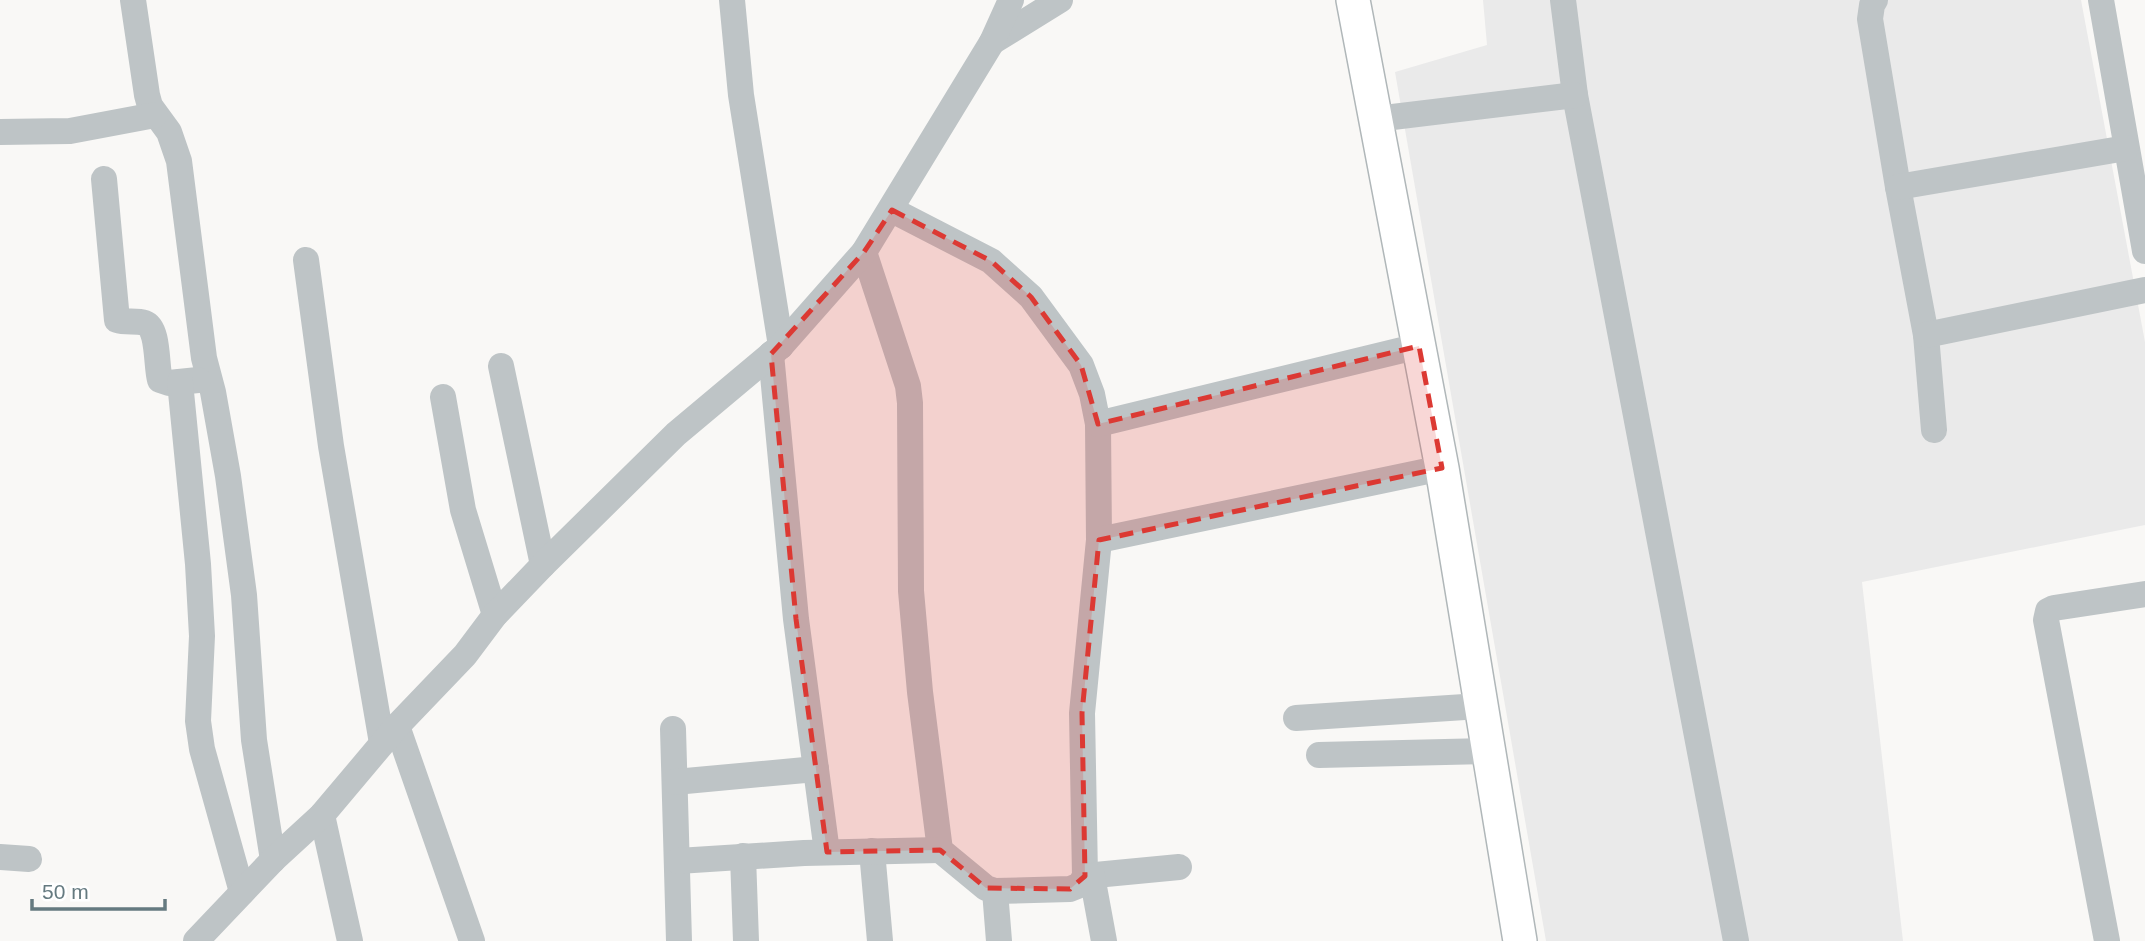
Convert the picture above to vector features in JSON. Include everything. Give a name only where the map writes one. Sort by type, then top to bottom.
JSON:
[{"type":"main road","points":[[1353,0],[1441,468],[1520,941]]},
{"type":"street","points":[[133,0],[147,95],[155,115],[169,132],[178,161],[204,358],[228,476],[244,595],[254,740],[273,860]]},
{"type":"street","points":[[732,0],[741,95],[776,350],[796,619],[827,852]]},
{"type":"street","points":[[196,941],[273,860],[322,815],[389,734],[464,655],[495,615],[543,565],[676,434],[776,350],[864,252],[992,42],[1011,0]]},
{"type":"street","points":[[992,42],[1060,0]]},
{"type":"street","points":[[1563,0],[1575,95],[1736,941]]},
{"type":"street","points":[[1875,0],[1871,5],[1870,19],[1926,335],[1934,430]]},
{"type":"street","points":[[2101,0],[2145,251]]},
{"type":"street","points":[[1376,119],[1575,95]]},
{"type":"street","points":[[0,132],[70,131],[155,115]]},
{"type":"street","points":[[1898,187],[2126,148]]},
{"type":"street","points":[[104,179],[116,317],[119,322],[143,322],[151,327],[160,380],[180,382],[210,379]]},
{"type":"street","points":[[892,210],[991,261],[1031,298],[1081,365],[1092,394],[1098,424],[1099,540],[1082,713],[1088,876],[1104,941]]},
{"type":"street","points":[[864,252],[908,386],[911,591],[920,692],[940,850]]},
{"type":"street","points":[[306,260],[331,446],[389,734],[472,941]]},
{"type":"street","points":[[1926,335],[2145,290]]},
{"type":"street","points":[[1098,424],[1419,346]]},
{"type":"street","points":[[501,366],[543,565]]},
{"type":"street","points":[[180,382],[198,564],[202,636],[198,721],[202,749],[242,892]]},
{"type":"street","points":[[443,397],[463,510],[495,615]]},
{"type":"street","points":[[1099,540],[1441,468]]},
{"type":"street","points":[[2107,941],[2046,620],[2048,611],[2054,608],[2145,594]]},
{"type":"street","points":[[1296,718],[1480,706]]},
{"type":"street","points":[[673,729],[680,941]]},
{"type":"street","points":[[1320,755],[1487,751]]},
{"type":"street","points":[[675,782],[816,769]]},
{"type":"street","points":[[322,815],[350,941]]},
{"type":"street","points":[[678,861],[827,852],[940,850],[986,888],[995,891],[1070,889],[1080,885],[1088,876],[1179,867]]},
{"type":"street","points":[[872,851],[880,941]]},
{"type":"street","points":[[743,856],[746,941]]},
{"type":"street","points":[[0,857],[29,859]]},
{"type":"street","points":[[995,891],[999,941]]},
{"type":"highlighted area","points":[[892,210],[991,261],[1031,297],[1081,365],[1098,424],[1419,346],[1442,468],[1099,540],[1082,713],[1085,876],[1070,889],[986,888],[940,850],[827,852],[796,619],[771,354],[864,252]]},
{"type":"shaded area","points":[[1483,0],[2081,0],[2145,342],[2145,525],[1862,582],[1903,941],[1546,941],[1395,72],[1487,45]]}]
